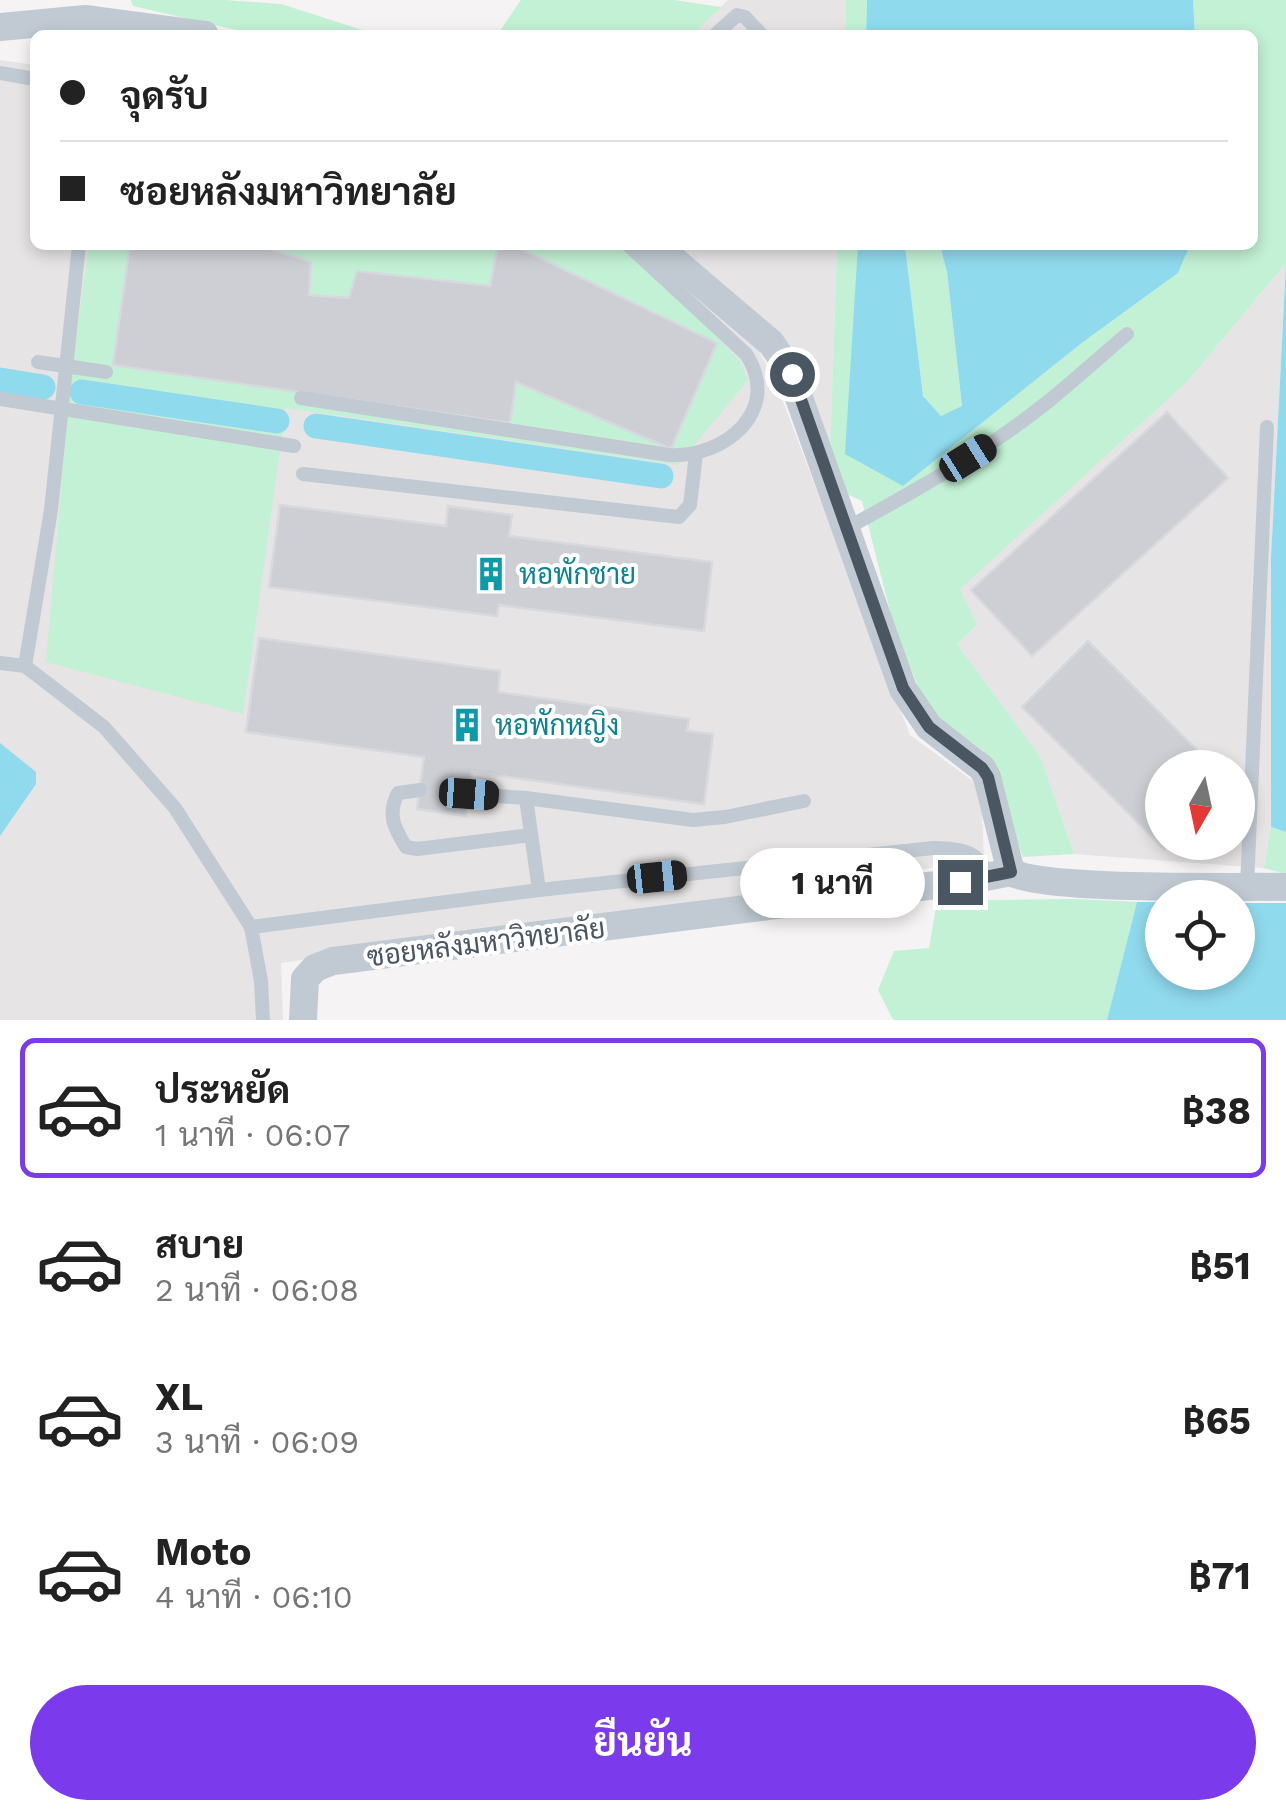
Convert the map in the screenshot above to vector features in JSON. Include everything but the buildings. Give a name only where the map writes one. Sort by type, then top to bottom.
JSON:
[{"type":"street","points":[[0,27],[98,18],[174,30]]},
{"type":"street","points":[[662,250],[783,358],[805,408],[903,688],[929,727],[988,777],[1009,875],[1145,884]]},
{"type":"street","name":"ซอยหลังมหาวิทยาลัย","points":[[304,1020],[305,979],[315,968],[333,961],[1009,875]]},
{"type":"street","points":[[1255,886],[1286,887]]},
{"type":"lane","points":[[720,30],[737,15],[745,17],[757,30]]},
{"type":"lane","points":[[0,72],[30,78]]},
{"type":"lane","points":[[24,666],[51,510],[78,250]]},
{"type":"lane","points":[[300,398],[669,455],[696,454],[746,423],[760,394],[756,369],[746,354],[633,250]]},
{"type":"lane","points":[[847,528],[994,441],[1049,401],[1126,334]]},
{"type":"lane","points":[[38,362],[106,372]]},
{"type":"lane","points":[[0,399],[294,446]]},
{"type":"lane","points":[[1247,880],[1266,428]]},
{"type":"lane","points":[[303,474],[679,517],[690,505],[696,454]]},
{"type":"lane","points":[[0,663],[24,666],[104,727],[175,808],[251,927],[261,980],[263,1020]]},
{"type":"lane","points":[[420,790],[398,793],[391,808],[392,822],[406,847],[417,849],[531,835]]},
{"type":"lane","points":[[469,794],[693,820],[804,801]]},
{"type":"lane","points":[[526,798],[539,890]]},
{"type":"lane","points":[[251,927],[539,890],[933,848],[969,853],[1009,875]]},
{"type":"shaded area","points":[[728,0],[846,0],[845,30],[697,30]]},
{"type":"shaded area","points":[[0,60],[30,64],[30,250],[650,250],[753,341],[774,378],[910,735],[981,787],[984,860],[281,963],[283,1020],[0,1020]]},
{"type":"shaded area","points":[[681,250],[837,250],[830,451],[795,349]]},
{"type":"shaded area","points":[[1286,263],[1271,558],[1271,827],[1264,868],[1155,860],[1255,860],[1255,750],[1145,750],[1145,859],[1074,854],[1041,758],[957,644],[977,625],[959,589],[1188,381]]},
{"type":"green space","points":[[131,0],[281,4],[362,30],[236,30],[133,6]]},
{"type":"green space","points":[[521,0],[674,0],[721,7],[697,30],[500,30]]},
{"type":"green space","points":[[846,0],[867,0],[866,30],[845,30]]},
{"type":"green space","points":[[1193,0],[1286,0],[1286,263],[1188,381],[960,589],[977,625],[957,644],[1041,758],[1074,854],[1023,857],[984,751],[928,710],[895,631],[862,501],[847,494],[830,451],[837,250],[858,250],[856,312],[903,486],[1083,342],[1178,273],[1188,250],[1258,250],[1258,30],[1195,30]]},
{"type":"green space","points":[[88,250],[632,250],[740,361],[748,380],[678,465],[286,408],[243,714],[46,662],[71,376]]},
{"type":"green space","points":[[906,250],[941,250],[962,407],[941,416],[923,396]]},
{"type":"green space","points":[[1271,827],[1286,832],[1286,874],[1264,868]]},
{"type":"green space","points":[[937,901],[1137,902],[1107,1020],[893,1020],[878,990],[894,951],[929,948]]},
{"type":"water","points":[[867,0],[1193,0],[1195,30],[866,30]]},
{"type":"water","points":[[858,250],[906,250],[923,396],[941,416],[962,406],[941,250],[1188,250],[1178,273],[1083,342],[903,486],[845,454]]},
{"type":"water","points":[[1286,263],[1286,832],[1271,827],[1271,558]]},
{"type":"water","points":[[0,743],[36,772],[36,784],[0,836]]},
{"type":"water","points":[[1137,902],[1145,902],[1145,990],[1255,990],[1255,903],[1286,903],[1286,1020],[1107,1020]]},
{"type":"waterway","points":[[0,380],[43,387]]},
{"type":"waterway","points":[[82,392],[277,421]]},
{"type":"waterway","points":[[316,426],[661,476]]},
{"type":"place","name":"หอพักชาย","points":[[491,574]]},
{"type":"place","name":"หอพักหญิง","points":[[467,725]]},
{"type":"route","points":[[792,374],[903,688],[929,727],[988,777],[1011,872],[960,882]]}]
